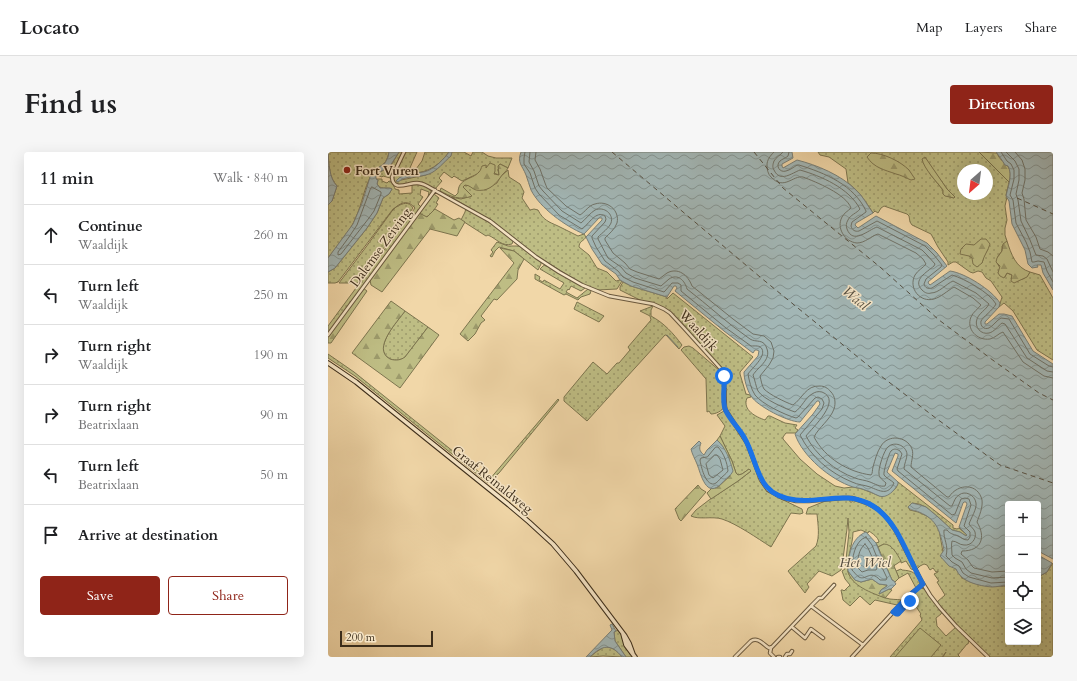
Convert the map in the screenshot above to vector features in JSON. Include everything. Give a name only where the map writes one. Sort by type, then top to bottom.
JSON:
[{"type":"main road","name":"Graaf Reinaldweg","points":[[328,362],[356,382],[554,544],[627,638],[634,656]]},
{"type":"street","name":"Waaldijk","points":[[404,152],[392,177],[394,184],[399,186],[419,183],[435,190],[490,221],[530,253],[575,282],[610,296],[649,303],[670,313],[721,370],[724,380],[725,409],[747,443],[761,480],[768,490],[783,498],[796,501],[847,498],[858,499],[882,513],[893,525],[923,584],[945,614],[988,657]]},
{"type":"street","name":"Dalemse Zeiving","points":[[328,335],[435,190]]},
{"type":"street","points":[[852,657],[893,612],[923,584]]},
{"type":"street","points":[[774,657],[770,654],[771,648],[819,598],[822,598],[834,585]]},
{"type":"street","points":[[893,612],[898,614],[909,602],[913,603]]},
{"type":"street","points":[[811,606],[863,645]]},
{"type":"street","points":[[792,627],[805,638],[811,629],[823,638]]},
{"type":"street","points":[[735,657],[754,639],[759,640],[771,648]]},
{"type":"street","points":[[785,657],[792,651]]},
{"type":"green space","points":[[328,152],[389,152],[386,161],[373,173],[353,223],[344,238],[328,258],[328,205],[332,201],[337,186],[332,179]]},
{"type":"green space","points":[[399,152],[402,152],[390,178],[376,175],[390,167]]},
{"type":"green space","points":[[406,152],[417,152],[409,170],[410,174],[400,177],[401,180],[426,175],[451,152],[464,152],[471,156],[473,152],[482,152],[488,156],[496,158],[512,158],[508,168],[500,164],[498,170],[499,175],[486,170],[462,181],[454,176],[452,178],[444,172],[439,178],[442,181],[435,189],[422,183],[398,185],[394,182],[393,177]]},
{"type":"green space","points":[[425,152],[449,152],[438,164],[429,170],[413,173],[422,161]]},
{"type":"green space","points":[[818,152],[979,152],[991,164],[957,164],[957,200],[993,200],[993,166],[1009,182],[1005,206],[1007,220],[1005,235],[1007,241],[1002,246],[1002,251],[998,256],[997,263],[1000,268],[998,273],[1005,277],[1007,273],[1012,275],[1011,279],[1017,280],[1024,278],[1030,272],[1040,275],[1053,298],[1053,360],[1037,350],[1013,311],[1004,303],[999,307],[1002,297],[991,281],[986,278],[982,272],[970,272],[956,262],[948,265],[948,262],[931,234],[912,225],[907,214],[884,206],[878,213],[875,211],[873,213],[859,193],[848,183],[846,169],[829,157],[820,155]],"holes":[[[925,158],[947,189],[955,197],[954,198],[943,194],[943,190],[930,174]],[[972,245],[988,249],[982,263],[969,256]]]},
{"type":"green space","points":[[979,152],[997,153],[1009,168],[1009,182],[993,166],[993,164],[991,164]]},
{"type":"green space","points":[[871,153],[881,154],[896,161],[909,170],[915,179],[911,180],[876,166],[867,157]]},
{"type":"green space","points":[[925,157],[947,189],[955,197],[954,198],[943,194],[943,190],[923,163],[922,159]]},
{"type":"green space","points":[[490,163],[495,165],[494,174],[499,175],[498,166],[500,164],[508,168],[498,181],[490,188],[476,190],[465,185],[463,187],[472,196],[463,198],[451,196],[440,191],[441,188],[455,196],[463,182],[476,175],[482,166],[486,165],[486,168]]},
{"type":"green space","points":[[508,170],[509,177],[520,184],[524,192],[522,198],[530,210],[538,210],[546,220],[578,236],[584,234],[586,237],[580,243],[579,247],[589,255],[597,268],[607,272],[616,281],[622,281],[617,289],[597,290],[582,284],[537,256],[494,222],[451,197],[461,199],[471,196],[463,187],[465,185],[485,190],[497,183],[500,177]]},
{"type":"green space","points":[[376,179],[382,179],[382,181],[387,183],[389,181],[391,182],[395,189],[399,190],[399,194],[412,193],[412,185],[429,187],[431,192],[428,197],[429,192],[421,189],[420,195],[423,197],[418,204],[421,207],[328,334],[328,326],[415,208],[406,203],[393,209],[338,282],[328,283],[328,272],[335,268],[367,228],[377,213],[383,198],[389,194],[392,189],[378,186],[378,180]]},
{"type":"green space","points":[[434,194],[439,198],[436,203],[438,204],[431,214],[425,217],[419,213]]},
{"type":"green space","points":[[406,203],[410,204],[413,208],[358,283],[339,283],[392,211],[396,207]]},
{"type":"green space","points":[[466,208],[485,219],[502,232],[513,241],[512,244],[508,245],[488,235],[486,236],[461,220]]},
{"type":"green space","points":[[435,209],[454,220],[459,218],[465,222],[457,236],[430,229],[382,292],[371,285],[370,280],[419,213],[427,217]]},
{"type":"green space","points":[[981,239],[986,239],[990,244],[982,263],[977,267],[973,264],[972,258],[960,254],[961,249],[966,244],[974,245]]},
{"type":"green space","points":[[1007,241],[1015,260],[1021,267],[1030,272],[1027,277],[1014,283],[1011,281],[1012,275],[1010,274],[1007,273],[1004,278],[1000,276],[998,273],[1000,266],[996,262],[1002,251],[1003,244]]},
{"type":"green space","points":[[497,242],[508,246],[519,246],[541,262],[538,270],[514,251],[499,247],[492,257],[490,256],[493,252],[491,250]]},
{"type":"green space","points":[[500,248],[514,251],[524,259],[518,270],[517,279],[497,300],[494,299],[481,316],[485,320],[481,323],[475,334],[468,341],[460,334],[514,263]]},
{"type":"green space","points":[[545,265],[585,288],[581,291],[571,286],[566,292],[577,298],[588,289],[591,291],[590,294],[581,297],[578,300],[566,294],[564,295],[535,279],[535,274],[540,277],[539,280],[543,282],[544,280],[560,289],[564,283],[540,269]]},
{"type":"green space","points":[[623,282],[631,286],[667,297],[667,299],[673,293],[753,357],[740,372],[746,394],[750,395],[751,397],[747,398],[746,406],[754,415],[765,420],[768,416],[770,416],[785,423],[797,425],[795,428],[798,430],[796,433],[786,433],[783,439],[800,459],[817,474],[835,486],[862,489],[880,496],[894,490],[898,482],[953,525],[953,528],[959,528],[967,535],[966,536],[960,532],[952,530],[926,507],[912,503],[908,507],[910,510],[929,517],[936,524],[939,530],[943,552],[962,578],[981,585],[1005,586],[1005,645],[1041,645],[1041,575],[1047,572],[1053,563],[1053,657],[990,657],[950,618],[937,602],[945,595],[934,574],[938,571],[936,572],[933,568],[930,570],[927,565],[924,564],[916,570],[893,524],[876,506],[863,500],[850,497],[802,500],[790,499],[779,496],[770,489],[762,479],[749,444],[732,418],[726,405],[727,389],[725,387],[725,375],[720,367],[682,323],[669,311],[640,300],[620,290]]},
{"type":"green space","points":[[363,288],[367,291],[331,343],[328,343],[328,337]]},
{"type":"green space","points":[[391,301],[405,311],[392,328],[385,342],[383,349],[385,354],[390,359],[398,360],[405,357],[428,327],[439,335],[400,388],[352,353]]},
{"type":"green space","points":[[577,302],[604,316],[599,322],[574,309]]},
{"type":"green space","points":[[653,306],[651,316],[668,329],[682,345],[679,349],[665,335],[587,421],[564,401],[564,397],[593,362],[607,374],[617,363],[619,363],[630,350],[628,347],[651,320],[650,316],[640,311]]},
{"type":"green space","points":[[405,311],[428,327],[405,357],[398,360],[390,359],[385,354],[383,349],[385,342],[392,328]]},
{"type":"green space","points":[[689,346],[720,371],[723,379],[724,407],[717,413],[711,414],[709,411],[707,412],[706,379],[681,350],[684,347]]},
{"type":"green space","points":[[328,354],[354,372],[489,480],[558,399],[559,400],[499,473],[488,483],[355,376],[328,358]]},
{"type":"green space","points":[[724,411],[740,432],[747,445],[760,479],[765,487],[775,496],[802,509],[803,513],[791,513],[771,547],[728,521],[691,516],[709,500],[751,471],[749,469],[738,475],[736,473],[720,436],[725,426],[717,415]]},
{"type":"green space","points":[[720,436],[736,473],[738,475],[742,474],[749,469],[751,471],[711,499],[707,493],[712,488],[718,487],[730,476],[723,447],[717,440]]},
{"type":"green space","points":[[698,485],[706,492],[681,521],[675,509]]},
{"type":"green space","points":[[850,499],[850,502],[852,502],[853,499],[866,504],[885,518],[898,536],[914,570],[911,569],[906,561],[901,563],[901,561],[884,544],[878,547],[876,543],[879,542],[872,533],[861,530],[853,532],[848,562],[848,572],[854,580],[871,591],[888,599],[901,600],[897,605],[875,600],[870,605],[860,596],[850,606],[843,600],[841,590],[844,591],[850,585],[845,579],[842,571],[845,569],[849,532],[848,518],[841,570],[832,576],[819,571],[807,584],[809,587],[805,593],[788,571],[816,546],[818,538],[817,514],[806,514],[808,508],[828,500]]},
{"type":"green space","points":[[887,544],[892,548],[901,561],[894,566],[899,578],[895,582],[892,580],[878,547]]},
{"type":"green space","points":[[901,569],[911,572],[917,576],[920,582],[916,588],[908,573],[899,578],[896,571]]},
{"type":"green space","points":[[848,571],[855,580],[861,582],[872,579],[879,584],[886,585],[887,586],[881,590],[879,594],[889,589],[892,590],[885,598],[874,594],[853,581]]},
{"type":"green space","points":[[920,588],[925,589],[942,612],[936,618],[937,626],[946,636],[956,627],[969,640],[968,644],[958,655],[960,657],[943,657],[946,652],[942,657],[890,657],[922,620],[921,614],[911,599],[897,612],[896,611],[912,594]]},
{"type":"green space","points":[[920,628],[941,645],[931,657],[895,657]]},
{"type":"green space","points":[[618,630],[625,645],[634,657],[626,657],[615,641],[614,632]]},
{"type":"green space","points":[[604,647],[614,649],[622,657],[590,657]]},
{"type":"water","points":[[328,152],[332,179],[337,186],[332,201],[328,205]]},
{"type":"water","points":[[389,152],[399,152],[390,166],[376,174],[376,179],[378,180],[377,184],[380,188],[392,189],[389,194],[383,198],[377,213],[367,228],[335,268],[328,272],[328,258],[353,224],[362,203],[370,177],[375,170],[385,163]]},
{"type":"water","points":[[449,152],[452,152],[451,156],[432,173],[405,178],[398,182],[396,181],[406,174],[430,170],[445,158]]},
{"type":"water","name":"Waal","points":[[521,152],[792,152],[793,158],[782,164],[783,168],[797,160],[805,162],[836,175],[858,192],[873,213],[856,223],[855,225],[858,228],[876,216],[927,243],[947,266],[928,282],[930,285],[950,271],[963,275],[978,283],[991,293],[1000,303],[999,307],[985,322],[985,324],[999,314],[1012,316],[1033,351],[1053,364],[1053,559],[1041,553],[1041,501],[1005,501],[1005,586],[982,586],[962,577],[956,569],[949,566],[940,556],[944,550],[939,532],[934,523],[925,515],[908,507],[912,503],[926,507],[952,530],[960,532],[966,536],[967,535],[959,527],[967,504],[966,502],[963,503],[956,523],[892,471],[898,456],[898,454],[895,453],[887,472],[898,482],[898,484],[893,491],[882,497],[869,491],[844,484],[827,473],[804,451],[795,434],[813,414],[820,404],[819,401],[817,401],[800,422],[788,419],[766,409],[754,400],[747,388],[744,372],[758,356],[759,351],[755,350],[753,353],[724,331],[675,291],[677,288],[676,286],[674,286],[667,297],[631,286],[620,280],[616,274],[602,264],[586,237],[602,220],[602,218],[599,218],[584,234],[554,216],[540,203],[531,190],[526,175],[520,164]]},
{"type":"water","points":[[996,152],[1053,152],[1053,290],[1043,273],[1041,265],[1037,265],[1038,267],[1032,268],[1028,264],[1025,250],[1012,224],[1009,201],[1006,196],[1010,181],[1009,169]]},
{"type":"water","points":[[717,440],[725,450],[733,471],[731,475],[722,483],[712,489],[705,484],[702,479],[691,449],[699,441],[701,443],[700,451],[704,455]]},
{"type":"water","name":"Het Wiel","points":[[866,532],[876,543],[892,580],[896,584],[891,589],[879,594],[887,585],[879,584],[872,579],[861,582],[855,580],[848,571],[851,548],[857,539]]},
{"type":"water","points":[[1041,557],[1052,563],[1047,572],[1041,575]]},
{"type":"water","points":[[612,624],[616,631],[614,632],[615,641],[626,657],[622,657],[614,649],[606,647],[594,653],[590,657],[586,657],[612,630],[610,625]]},
{"type":"waterway","points":[[667,335],[678,347]]},
{"type":"ferry route","points":[[612,152],[760,277],[881,376],[937,419],[1000,465],[1053,483]]},
{"type":"ferry route","points":[[754,152],[783,188],[880,267],[939,320],[1039,393],[1053,400]]},
{"type":"ferry route","points":[[1017,198],[1053,214]]},
{"type":"place","name":"Fort Vuren","points":[[347,170]]},
{"type":"route","points":[[724,376],[725,409],[751,450],[761,480],[766,488],[775,494],[790,500],[809,501],[852,498],[858,499],[878,509],[893,525],[923,584],[893,612],[898,614],[910,601]]}]
